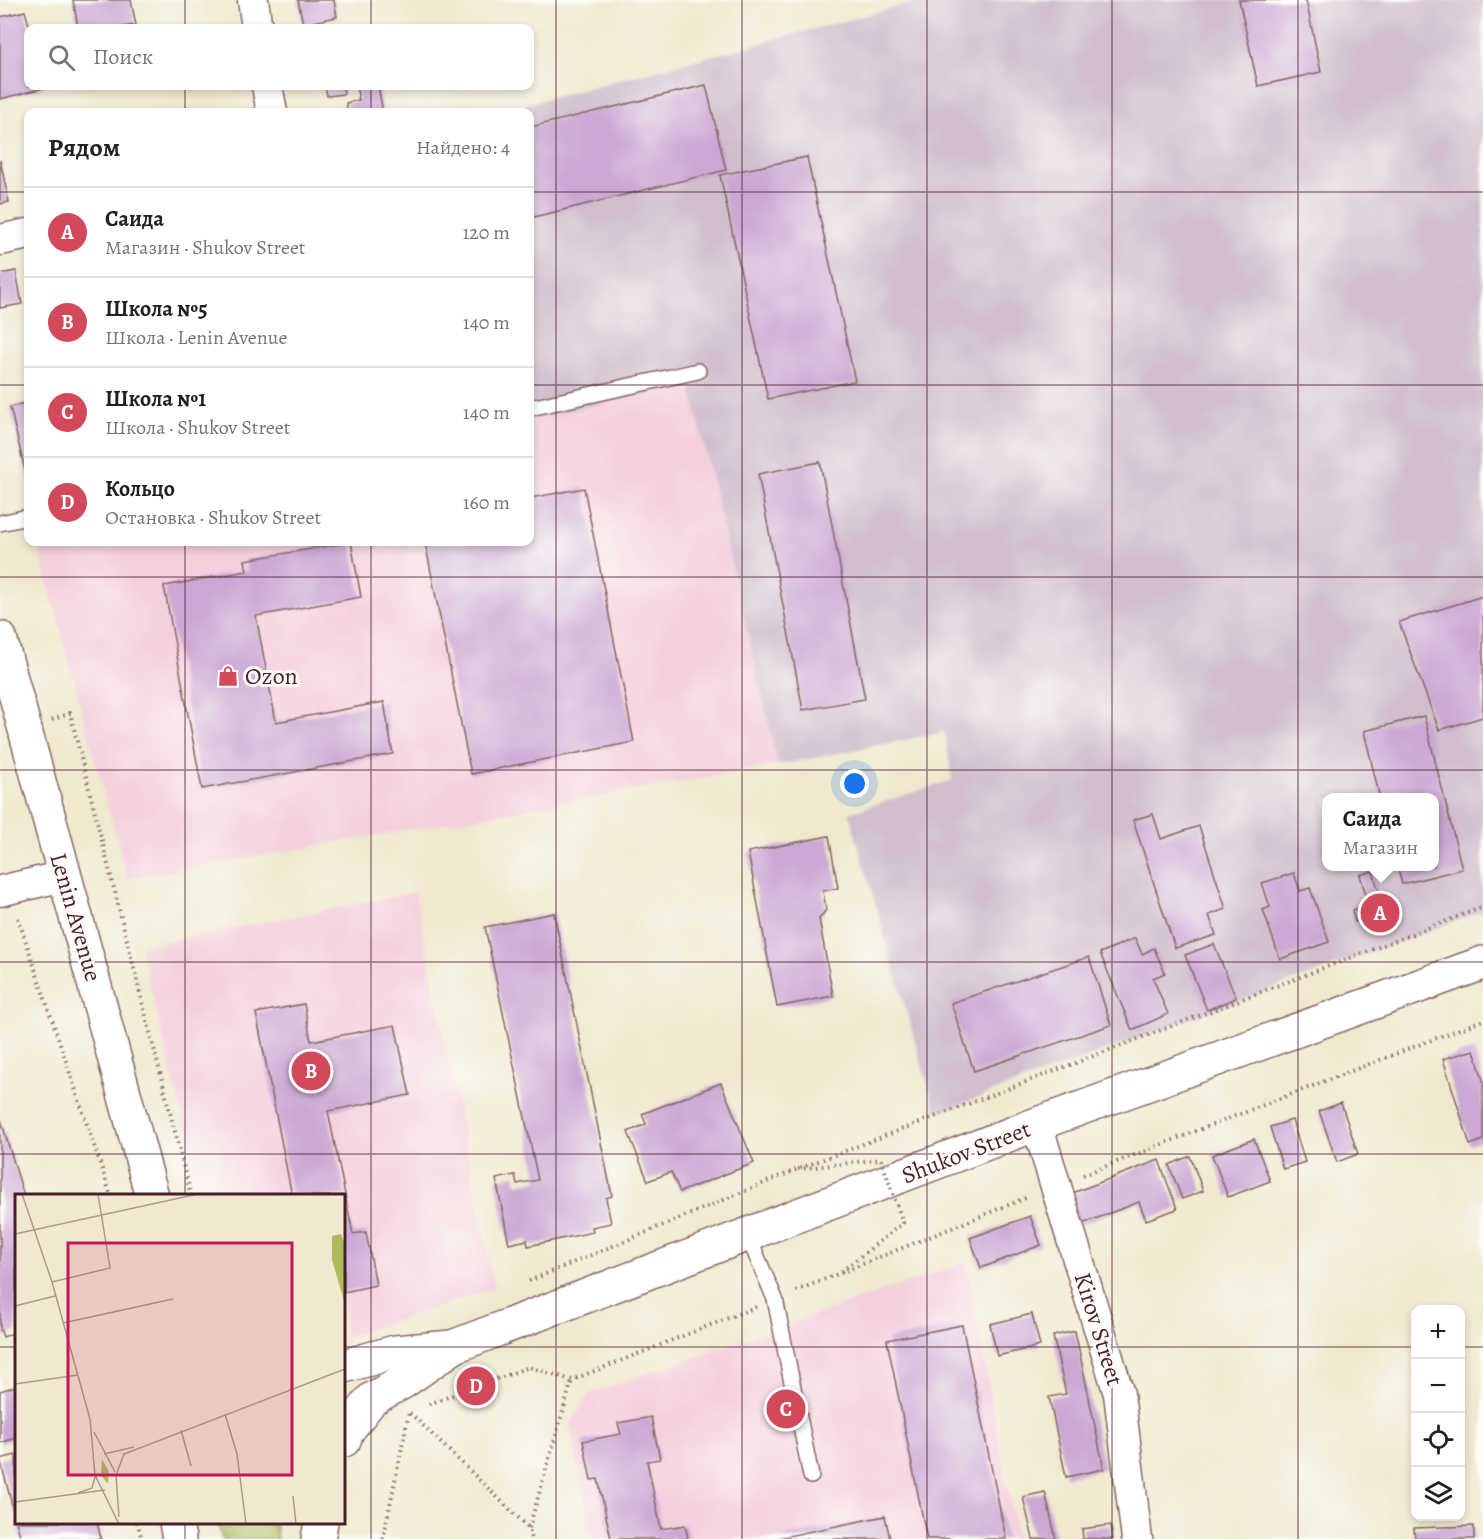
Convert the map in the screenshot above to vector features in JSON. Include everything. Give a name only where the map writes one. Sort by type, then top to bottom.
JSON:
[{"type":"main road","name":"Lenin Avenue","points":[[0,638],[151,1194]]},
{"type":"main road","name":"Shukov Street","points":[[452,1347],[1037,1124],[1483,963]]},
{"type":"main road","points":[[345,1366],[395,1352],[452,1347]]},
{"type":"main road","points":[[345,1437],[347,1431],[372,1399],[403,1382],[452,1347]]},
{"type":"main road","points":[[176,1524],[179,1539]]},
{"type":"street","points":[[253,0],[256,24]]},
{"type":"street","points":[[268,90],[271,108]]},
{"type":"street","points":[[0,240],[24,235]]},
{"type":"street","points":[[4,890],[64,876]]},
{"type":"street","name":"Kirov Street","points":[[1037,1124],[1119,1394],[1137,1539]]},
{"type":"lane","points":[[534,407],[698,371]]},
{"type":"lane","points":[[0,523],[24,518]]},
{"type":"lane","points":[[748,1236],[775,1299],[812,1476]]},
{"type":"path","points":[[24,729],[70,713],[190,1194]]},
{"type":"path","points":[[4,890],[110,1194]]},
{"type":"path","points":[[523,1284],[798,1169],[1483,907]]},
{"type":"path","points":[[409,1412],[529,1367],[572,1380],[1056,1185],[1483,1020]]},
{"type":"path","points":[[798,1169],[881,1159],[903,1223],[838,1274]]},
{"type":"path","points":[[531,1539],[529,1528],[572,1380]]},
{"type":"path","points":[[409,1412],[529,1528]]},
{"type":"path","points":[[383,1539],[409,1412]]},
{"type":"path","points":[[138,1524],[142,1539]]},
{"type":"shaded area","points":[[924,0],[1483,0],[1483,911],[936,1113],[849,813],[952,780],[945,732],[778,765],[690,385],[534,418],[534,108],[511,108]]},
{"type":"shaded area","points":[[690,385],[778,765],[127,879],[38,546],[534,546],[534,418]]},
{"type":"shaded area","points":[[415,892],[495,1288],[345,1338],[345,1194],[202,1194],[140,947]]},
{"type":"shaded area","points":[[966,1262],[1017,1539],[592,1539],[570,1424],[589,1394]]},
{"type":"green space","points":[[218,1524],[275,1524],[277,1539],[222,1539]]},
{"type":"building","points":[[73,0],[131,0],[136,24],[77,24]]},
{"type":"building","points":[[298,0],[334,0],[337,17],[303,24]]},
{"type":"building","points":[[1239,0],[1306,0],[1321,72],[1258,86]]},
{"type":"building","points":[[25,11],[29,24],[24,24],[24,90],[36,90],[0,99],[0,17]]},
{"type":"building","points":[[706,85],[726,170],[534,217],[534,126]]},
{"type":"building","points":[[326,90],[344,90],[344,94],[327,96]]},
{"type":"building","points":[[357,90],[379,90],[382,108],[347,108],[346,103],[359,100]]},
{"type":"building","points":[[807,157],[855,381],[768,399],[720,175]]},
{"type":"building","points":[[0,160],[9,202],[0,204]]},
{"type":"building","points":[[16,271],[22,304],[0,308],[0,274]]},
{"type":"building","points":[[24,403],[24,466],[10,407]]},
{"type":"building","points":[[820,462],[865,699],[803,710],[758,474]]},
{"type":"building","points":[[584,488],[634,742],[471,774],[426,546],[534,546],[534,497]]},
{"type":"building","points":[[327,546],[352,546],[361,597],[256,616],[276,722],[384,702],[393,754],[202,789],[164,586],[247,571],[245,560]]},
{"type":"building","points":[[1483,596],[1483,717],[1439,730],[1399,622]]},
{"type":"building","points":[[1424,716],[1462,869],[1402,884],[1398,871],[1439,871],[1439,793],[1379,793],[1364,731]]},
{"type":"building","points":[[1153,814],[1161,839],[1199,826],[1226,909],[1209,915],[1216,935],[1175,948],[1133,820]]},
{"type":"building","points":[[829,836],[838,888],[823,891],[826,910],[819,919],[833,996],[777,1007],[748,852]]},
{"type":"building","points":[[1373,871],[1387,921],[1372,926],[1370,917],[1355,922],[1352,910],[1369,905],[1360,875]]},
{"type":"building","points":[[1294,873],[1300,891],[1310,888],[1329,942],[1280,959],[1263,910],[1270,907],[1262,883]]},
{"type":"building","points":[[554,913],[612,1196],[606,1198],[611,1223],[592,1227],[593,1232],[528,1246],[527,1240],[509,1244],[496,1179],[515,1175],[517,1184],[538,1180],[485,927]]},
{"type":"building","points":[[1135,938],[1142,954],[1154,948],[1165,973],[1153,978],[1168,1014],[1132,1030],[1100,953]]},
{"type":"building","points":[[1214,944],[1236,998],[1207,1010],[1185,955]]},
{"type":"building","points":[[1089,957],[1111,1025],[974,1071],[951,1003]]},
{"type":"building","points":[[304,1004],[311,1041],[395,1025],[410,1095],[328,1111],[345,1194],[292,1194],[256,1013]]},
{"type":"building","points":[[1474,1050],[1483,1080],[1483,1140],[1470,1145],[1443,1059]]},
{"type":"building","points":[[721,1083],[754,1163],[680,1192],[671,1172],[648,1181],[628,1132],[646,1124],[642,1114]]},
{"type":"building","points":[[1341,1103],[1358,1154],[1337,1162],[1319,1111]]},
{"type":"building","points":[[0,1117],[23,1194],[15,1194],[15,1332],[3,1337],[0,1328]]},
{"type":"building","points":[[1292,1120],[1305,1162],[1283,1169],[1270,1127]]},
{"type":"building","points":[[1254,1139],[1270,1181],[1228,1197],[1212,1155]]},
{"type":"building","points":[[1190,1156],[1203,1191],[1182,1199],[1169,1165]]},
{"type":"building","points":[[1159,1160],[1177,1209],[1146,1220],[1139,1202],[1079,1225],[1067,1195]]},
{"type":"building","points":[[345,1195],[353,1234],[366,1232],[376,1285],[345,1292]]},
{"type":"building","points":[[1030,1216],[1041,1245],[981,1268],[970,1238]]},
{"type":"building","points":[[1032,1314],[1040,1346],[997,1356],[990,1324]]},
{"type":"building","points":[[962,1325],[1006,1539],[927,1539],[887,1340]]},
{"type":"building","points":[[1075,1331],[1104,1469],[1066,1477],[1049,1397],[1066,1394],[1053,1336]]},
{"type":"building","points":[[15,1388],[15,1438],[0,1443],[0,1391]]},
{"type":"building","points":[[651,1417],[660,1459],[647,1461],[661,1529],[685,1525],[688,1539],[611,1539],[598,1479],[591,1480],[583,1441],[621,1434],[618,1423]]},
{"type":"building","points":[[15,1455],[15,1516],[0,1459]]},
{"type":"building","points":[[1045,1492],[1056,1539],[1033,1539],[1023,1497]]},
{"type":"building","points":[[885,1516],[890,1539],[778,1539],[778,1538]]},
{"type":"building","points":[[17,1524],[97,1524],[101,1539],[21,1539]]},
{"type":"building","points":[[1111,1525],[1113,1539],[1083,1539],[1082,1529]]},
{"type":"building","points":[[1474,1526],[1474,1539],[1415,1539],[1414,1528]]},
{"type":"place","name":"Ozon","points":[[228,676]]},
{"type":"place","name":"Саида","points":[[1380,913]]},
{"type":"place","name":"Школа №5","points":[[311,1071]]},
{"type":"place","name":"Кольцо","points":[[476,1386]]},
{"type":"place","name":"Школа №1","points":[[786,1409]]}]
